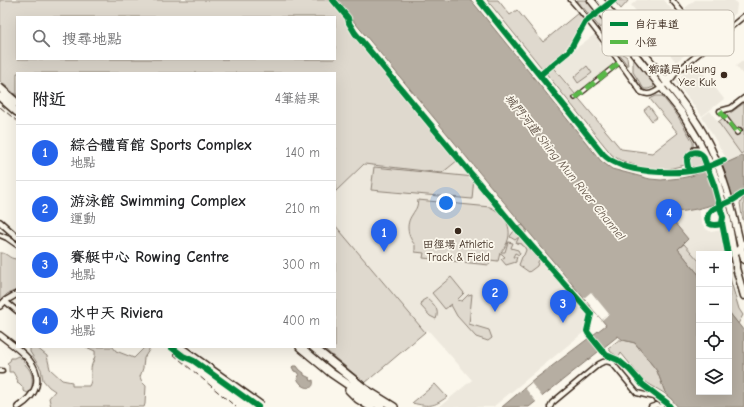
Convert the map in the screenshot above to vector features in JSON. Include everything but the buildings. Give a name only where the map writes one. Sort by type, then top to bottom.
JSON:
[{"type":"highway","points":[[0,88],[16,101]]},
{"type":"highway","points":[[0,97],[16,111]]},
{"type":"highway","points":[[301,348],[331,373],[358,399],[371,407]]},
{"type":"highway","points":[[314,348],[365,389],[394,407]]},
{"type":"highway","points":[[331,373],[381,407]]},
{"type":"main road","points":[[591,0],[602,13]]},
{"type":"main road","points":[[600,0],[608,10]]},
{"type":"main road","points":[[636,56],[690,124],[703,148],[714,163],[730,229],[736,268],[744,296]]},
{"type":"main road","points":[[646,56],[700,127],[731,203],[743,248],[744,260]]},
{"type":"main road","points":[[736,223],[744,232]]},
{"type":"main road","points":[[734,255],[743,248]]},
{"type":"main road","points":[[732,265],[736,268]]},
{"type":"street","points":[[571,0],[602,38]]},
{"type":"street","points":[[672,0],[680,10]]},
{"type":"street","points":[[734,24],[744,16]]},
{"type":"street","points":[[615,56],[641,92],[649,94],[654,92],[666,81],[675,76],[675,73],[696,56]]},
{"type":"street","points":[[575,98],[620,62]]},
{"type":"street","points":[[740,130],[737,132],[720,111],[731,108],[744,98]]},
{"type":"street","points":[[694,149],[703,148]]},
{"type":"street","points":[[0,223],[16,236]]},
{"type":"street","points":[[0,235],[16,244]]},
{"type":"street","points":[[0,306],[16,295]]},
{"type":"street","points":[[5,301],[16,310]]},
{"type":"street","points":[[0,335],[28,359],[34,366],[36,372],[37,377],[33,393],[30,398],[18,407]]},
{"type":"street","points":[[182,348],[265,407]]},
{"type":"street","points":[[550,407],[599,364],[607,361],[613,364],[637,393],[654,397],[667,407]]},
{"type":"street","points":[[651,407],[657,405],[661,407]]},
{"type":"shaded area","points":[[0,0],[331,0],[343,14],[349,28],[458,160],[442,173],[364,164],[336,191],[336,72],[16,72],[16,95],[0,81]]},
{"type":"shaded area","points":[[487,0],[498,0],[510,15],[517,10],[543,42],[578,13],[583,19],[567,50],[550,64],[621,149],[652,153],[678,133],[650,99],[656,96],[662,96],[677,115],[693,142],[692,148],[685,156],[685,165],[664,170],[640,167],[620,160],[612,155]]},
{"type":"shaded area","points":[[577,0],[586,0],[602,20],[602,26],[600,28]]},
{"type":"shaded area","points":[[619,0],[629,0],[621,9],[616,3]]},
{"type":"shaded area","points":[[637,0],[664,0],[672,10],[635,10],[631,5]]},
{"type":"shaded area","points":[[695,0],[734,0],[737,4],[736,13],[734,15],[734,10],[687,10],[685,8]]},
{"type":"shaded area","points":[[595,34],[599,40],[602,56],[607,56],[612,59],[616,65],[577,95],[553,66]]},
{"type":"shaded area","points":[[620,56],[627,57],[628,66]]},
{"type":"shaded area","points":[[671,56],[683,56],[676,62]]},
{"type":"shaded area","points":[[633,58],[653,82],[654,87],[644,89],[633,72]]},
{"type":"shaded area","points":[[744,60],[744,76],[736,66]]},
{"type":"shaded area","points":[[696,63],[724,99],[702,116],[675,81]]},
{"type":"shaded area","points":[[587,66],[592,73],[578,83],[574,77]]},
{"type":"shaded area","points":[[744,103],[744,152],[741,154],[718,122]]},
{"type":"shaded area","points":[[649,106],[657,117],[652,121],[644,110]]},
{"type":"shaded area","points":[[710,111],[743,156],[729,163],[702,117]]},
{"type":"shaded area","points":[[694,153],[699,157],[703,166],[693,167],[690,164],[690,158]]},
{"type":"shaded area","points":[[458,160],[588,316],[584,332],[493,407],[439,407],[472,380],[428,330],[425,332],[336,227],[336,191],[364,164],[442,173]]},
{"type":"shaded area","points":[[374,167],[474,177],[472,199],[371,190]]},
{"type":"shaded area","points":[[744,197],[744,222],[740,203]]},
{"type":"shaded area","name":"田徑場 Athletic Track & Field","points":[[418,200],[490,207],[497,211],[506,221],[509,233],[506,246],[501,252],[505,252],[508,242],[513,243],[511,248],[518,250],[520,254],[515,253],[513,257],[517,257],[516,262],[506,265],[501,259],[505,257],[500,253],[498,261],[490,260],[489,265],[423,258],[424,253],[415,252],[415,245],[408,231],[410,219],[417,207]]},
{"type":"shaded area","points":[[699,208],[701,222],[706,229],[711,232],[722,230],[725,251],[696,251],[696,258],[684,244],[678,249],[663,215],[669,212]]},
{"type":"shaded area","points":[[522,225],[526,228],[526,233],[519,235],[524,239],[530,248],[533,246],[533,252],[535,255],[539,253],[541,256],[537,266],[529,272],[519,265],[526,250],[524,246],[516,243],[519,237],[515,240],[510,237],[514,231]]},
{"type":"shaded area","points":[[336,226],[425,332],[365,383],[323,348],[336,348]]},
{"type":"shaded area","points":[[684,244],[696,258],[696,271],[678,249]]},
{"type":"shaded area","points":[[0,253],[2,253],[16,259],[16,290],[7,294],[0,302]]},
{"type":"shaded area","points":[[451,277],[464,293],[457,300],[462,301],[468,295],[472,294],[469,324],[489,330],[492,338],[488,341],[476,337],[457,316],[451,305],[452,304],[445,309],[432,293]]},
{"type":"shaded area","points":[[732,285],[739,309],[743,315],[738,324],[732,316]]},
{"type":"shaded area","points":[[427,298],[437,310],[436,319],[430,316],[421,306],[422,301]]},
{"type":"shaded area","points":[[619,340],[635,343],[657,371],[665,392],[671,399],[644,381],[621,353],[619,357],[611,352],[608,348]]},
{"type":"shaded area","points":[[30,348],[37,348],[47,356],[50,369],[62,380],[72,382],[72,386],[89,386],[91,381],[91,367],[95,357],[95,351],[88,348],[114,348],[116,351],[134,358],[144,348],[149,348],[144,358],[140,377],[146,386],[144,407],[51,407],[49,398],[55,391],[43,380],[41,369],[30,352]]},
{"type":"shaded area","points":[[18,356],[23,358],[24,363],[31,373],[32,386],[34,387],[31,394],[23,391],[23,387],[17,382],[18,381],[13,372],[9,372],[9,366],[7,363],[11,358]]},
{"type":"shaded area","points":[[435,384],[447,397],[438,403],[431,405],[412,403]]},
{"type":"water","name":"城門河道 Shing Mun River Channel","points":[[336,0],[471,0],[601,161],[612,169],[650,179],[661,180],[681,178],[722,165],[744,155],[744,191],[725,200],[698,209],[669,213],[669,216],[688,239],[678,249],[696,271],[696,395],[732,395],[732,316],[744,331],[744,407],[678,407],[665,392],[657,371],[635,343],[623,340],[618,336],[529,407],[502,407],[535,379],[606,325]]},
{"type":"water","points":[[293,366],[297,366],[304,373],[304,375],[310,378],[311,381],[313,380],[313,386],[310,388],[305,387],[300,383],[297,378],[299,373],[294,371]]},
{"type":"pier","points":[[720,164],[733,199],[717,205],[705,170]]},
{"type":"pier","points":[[591,292],[609,314],[602,320],[584,298]]},
{"type":"pier","points":[[592,334],[604,349],[601,351],[589,336]]},
{"type":"pier","points":[[531,383],[543,398],[537,403],[525,388]]},
{"type":"railway","points":[[0,107],[16,120]]},
{"type":"railway","points":[[173,354],[236,407]]},
{"type":"marked path","points":[[575,98],[620,62]]},
{"type":"marked path","points":[[720,111],[737,133],[740,130]]},
{"type":"cycle path","points":[[333,0],[348,18],[349,23],[355,33],[515,227],[591,314],[587,331],[606,355],[618,360],[630,370],[643,385],[667,403],[670,407]]},
{"type":"cycle path","points":[[479,0],[603,154],[612,161],[623,166],[636,169],[678,172],[701,169],[724,160]]},
{"type":"cycle path","points":[[540,75],[568,52],[585,22],[614,0]]},
{"type":"cycle path","points":[[689,171],[687,164],[688,157],[694,152],[701,154],[714,185],[723,217],[722,223],[727,251]]},
{"type":"cycle path","points":[[722,223],[715,225],[709,223],[707,219],[709,212],[744,193]]},
{"type":"cycle path","points":[[172,348],[183,356],[194,361],[258,407]]},
{"type":"place","name":"鄉議局 Heung Yee Kuk","points":[[724,75]]},
{"type":"place","name":"田徑場 Athletic Track & Field","points":[[458,231]]},
{"type":"place","name":"水中天 Riviera","points":[[669,232]]},
{"type":"place","name":"綜合體育館 Sports Complex","points":[[384,252]]},
{"type":"place","name":"游泳館 Swimming Complex","points":[[495,312]]},
{"type":"place","name":"賽艇中心 Rowing Centre","points":[[563,323]]}]
